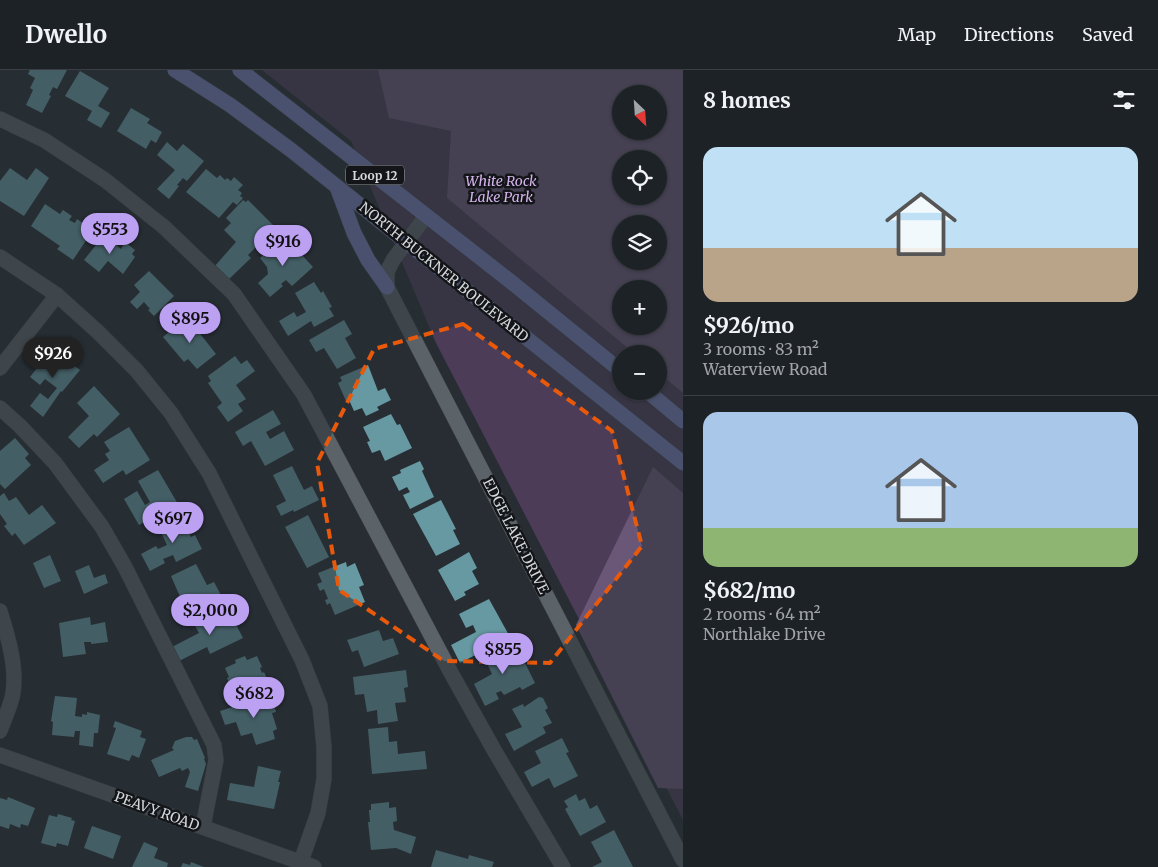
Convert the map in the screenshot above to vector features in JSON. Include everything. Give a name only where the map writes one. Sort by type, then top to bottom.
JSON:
[{"type":"main road","name":"NORTH BUCKNER BOULEVARD","points":[[175,70],[230,105],[337,186],[683,463]]},
{"type":"main road","name":"Loop 12","points":[[240,70],[612,364]]},
{"type":"main road","points":[[337,186],[354,233],[368,260],[387,287]]},
{"type":"main road","points":[[658,400],[683,420]]},
{"type":"street","points":[[0,119],[44,140],[105,180],[164,226],[234,294],[304,395],[450,671],[563,867]]},
{"type":"street","points":[[387,287],[387,272],[393,260],[426,216]]},
{"type":"street","points":[[0,257],[57,295],[137,371],[171,413],[209,473],[302,660],[320,706],[324,747],[324,779],[305,865]]},
{"type":"street","name":"EDGE LAKE DRIVE","points":[[387,287],[683,860]]},
{"type":"street","points":[[0,368],[57,295]]},
{"type":"street","points":[[0,408],[55,463],[102,527],[126,567],[214,745],[216,760],[203,827]]},
{"type":"street","points":[[0,612],[7,633],[13,664],[13,693],[0,731]]},
{"type":"street","name":"PEAVY ROAD","points":[[0,755],[305,865]]},
{"type":"highlighted area","points":[[463,324],[612,431],[642,546],[550,663],[444,661],[339,590],[317,463],[374,349]]},
{"type":"green space","name":"White Rock Lake Park","points":[[262,70],[683,70],[683,820],[436,343],[351,141]]},
{"type":"green space","points":[[378,70],[683,70],[683,393],[667,380],[667,345],[624,345],[612,335],[667,335],[667,280],[612,280],[612,335],[447,198],[451,131],[389,118]]},
{"type":"green space","points":[[653,467],[683,493],[683,789],[658,788],[576,625]]},
{"type":"building","points":[[30,70],[67,70],[57,89],[53,87],[49,95],[51,96],[42,113],[26,105],[33,90],[30,88],[35,78],[28,74]]},
{"type":"building","points":[[80,71],[109,88],[98,106],[110,113],[101,128],[87,120],[92,111],[65,96]]},
{"type":"building","points":[[131,108],[150,119],[147,123],[162,132],[156,143],[151,140],[146,149],[117,131]]},
{"type":"building","points":[[167,142],[177,151],[183,144],[204,161],[187,181],[183,178],[169,199],[157,189],[175,170],[157,155]]},
{"type":"building","points":[[10,168],[27,180],[36,168],[49,178],[24,216],[0,201],[0,181]]},
{"type":"building","points":[[206,169],[217,178],[220,175],[225,180],[227,178],[231,181],[234,177],[243,185],[238,190],[242,193],[240,196],[243,198],[237,205],[233,202],[219,218],[186,192]]},
{"type":"building","points":[[243,200],[246,202],[248,200],[275,227],[269,234],[271,236],[262,245],[260,243],[248,255],[251,258],[228,280],[214,267],[236,242],[224,230],[231,223],[226,218]]},
{"type":"building","points":[[45,204],[60,214],[63,210],[72,216],[69,220],[75,223],[77,219],[93,230],[73,260],[57,249],[60,246],[31,226]]},
{"type":"building","points":[[104,235],[121,249],[125,242],[135,250],[132,254],[135,257],[123,274],[108,261],[99,272],[84,260]]},
{"type":"building","points":[[283,238],[299,257],[302,255],[313,267],[292,286],[286,280],[281,284],[283,286],[270,297],[258,283],[268,274],[267,267],[260,258]]},
{"type":"building","points":[[149,271],[174,296],[154,316],[144,302],[137,309],[130,302],[140,292],[134,285]]},
{"type":"building","points":[[314,282],[321,293],[323,291],[332,307],[329,308],[334,316],[314,327],[311,321],[288,336],[279,321],[294,312],[297,317],[306,312],[295,293]]},
{"type":"building","points":[[187,317],[216,354],[197,369],[188,359],[184,362],[163,337]]},
{"type":"building","points":[[344,320],[352,334],[345,338],[356,358],[337,369],[324,348],[316,352],[309,340]]},
{"type":"building","points":[[52,349],[80,370],[61,391],[43,417],[30,406],[40,393],[48,399],[57,388],[45,379],[40,385],[30,377]]},
{"type":"building","points":[[235,356],[241,364],[247,360],[255,371],[236,385],[246,399],[238,404],[243,411],[228,422],[217,407],[222,403],[208,383],[211,381],[208,376]]},
{"type":"building","points":[[368,365],[378,391],[385,388],[391,400],[377,407],[379,410],[366,416],[362,408],[354,411],[349,400],[346,401],[338,383],[342,381],[340,377]]},
{"type":"building","points":[[94,386],[120,414],[97,437],[94,434],[79,448],[68,437],[89,416],[77,403]]},
{"type":"building","points":[[273,410],[281,424],[266,432],[270,439],[284,431],[294,450],[265,466],[251,441],[243,446],[235,432]]},
{"type":"building","points":[[391,414],[397,425],[400,424],[412,448],[385,461],[380,450],[372,453],[367,442],[370,441],[363,427]]},
{"type":"building","points":[[129,427],[150,460],[126,475],[123,470],[103,483],[94,470],[109,460],[105,454],[110,451],[104,442]]},
{"type":"building","points":[[15,438],[29,454],[25,458],[31,465],[5,489],[0,484],[0,451]]},
{"type":"building","points":[[420,461],[424,469],[422,471],[434,497],[410,509],[403,495],[410,492],[407,487],[399,491],[392,477],[401,473],[400,470]]},
{"type":"building","points":[[292,466],[304,490],[312,486],[319,500],[281,516],[276,506],[286,501],[273,475]]},
{"type":"building","points":[[158,470],[178,504],[139,525],[124,499],[137,491],[145,505],[150,502],[138,481]]},
{"type":"building","points":[[4,493],[9,501],[16,497],[29,515],[42,505],[56,523],[24,545],[15,533],[12,536],[4,526],[7,524],[0,514],[0,496]]},
{"type":"building","points":[[441,500],[456,529],[453,530],[460,544],[436,556],[413,514]]},
{"type":"building","points":[[180,515],[191,537],[195,535],[202,549],[176,562],[173,555],[163,559],[165,563],[150,571],[141,554],[156,546],[158,549],[167,545],[159,528]]},
{"type":"building","points":[[308,515],[329,557],[307,568],[285,527]]},
{"type":"building","points":[[469,552],[477,568],[472,571],[479,584],[464,592],[466,595],[455,601],[438,570]]},
{"type":"building","points":[[50,555],[61,581],[44,588],[33,563]]},
{"type":"building","points":[[346,562],[347,567],[355,563],[364,585],[359,587],[365,602],[335,615],[330,603],[327,605],[325,600],[328,599],[324,589],[320,591],[317,584],[322,582],[318,573]]},
{"type":"building","points":[[196,564],[207,585],[214,582],[222,597],[207,604],[204,599],[185,608],[171,576]]},
{"type":"building","points":[[89,565],[94,578],[105,574],[108,583],[84,594],[75,571]]},
{"type":"building","points":[[489,599],[510,637],[460,663],[451,645],[476,632],[473,625],[466,628],[459,614]]},
{"type":"building","points":[[227,607],[243,638],[210,654],[207,647],[177,662],[170,648],[199,633],[194,624]]},
{"type":"building","points":[[90,617],[91,625],[105,622],[108,642],[91,644],[91,642],[84,642],[86,654],[63,657],[59,623]]},
{"type":"building","points":[[379,630],[383,641],[393,638],[399,654],[364,667],[358,650],[352,652],[347,640]]},
{"type":"building","points":[[510,644],[520,665],[525,663],[535,683],[522,690],[520,687],[504,695],[501,691],[496,693],[499,699],[485,706],[474,684],[492,674],[484,657]]},
{"type":"building","points":[[245,656],[247,660],[257,656],[262,667],[260,668],[262,673],[264,672],[270,685],[236,698],[227,678],[229,677],[225,668],[236,663],[235,660]]},
{"type":"building","points":[[406,670],[408,687],[404,688],[406,702],[395,703],[398,721],[378,724],[377,710],[367,712],[364,694],[355,695],[353,677]]},
{"type":"building","points":[[271,695],[276,712],[272,713],[277,729],[273,731],[275,739],[256,745],[252,733],[241,736],[236,722],[225,725],[220,711]]},
{"type":"building","points":[[55,696],[77,698],[75,716],[82,717],[82,714],[87,715],[87,712],[100,715],[98,733],[94,733],[93,747],[79,745],[80,731],[75,731],[74,737],[52,735],[53,722],[51,721]]},
{"type":"building","points":[[539,697],[543,698],[548,708],[545,710],[552,723],[543,727],[546,733],[514,751],[505,734],[522,727],[512,709],[523,704],[524,707]]},
{"type":"building","points":[[115,721],[142,731],[140,737],[146,739],[139,758],[132,755],[129,761],[107,754],[116,728],[113,727]]},
{"type":"building","points":[[388,727],[389,742],[397,741],[398,754],[425,751],[427,769],[372,774],[368,729]]},
{"type":"building","points":[[192,737],[194,740],[197,739],[205,758],[206,764],[198,791],[185,787],[190,772],[188,768],[182,771],[180,768],[159,777],[151,760],[174,750],[172,748],[175,741]]},
{"type":"building","points":[[562,738],[569,752],[566,753],[578,776],[554,788],[549,778],[532,787],[524,772],[541,763],[535,751]]},
{"type":"building","points":[[258,766],[281,771],[274,809],[227,800],[230,783],[254,787]]},
{"type":"building","points":[[576,794],[579,801],[585,798],[590,809],[597,805],[606,822],[580,836],[565,809],[568,807],[564,801]]},
{"type":"building","points":[[8,797],[35,808],[28,826],[21,824],[20,828],[10,824],[9,829],[0,826],[0,798],[7,800]]},
{"type":"building","points":[[389,802],[389,808],[396,807],[397,821],[393,822],[394,830],[416,837],[411,854],[396,848],[371,850],[368,822],[370,822],[369,810],[371,810],[371,804]]},
{"type":"building","points":[[58,814],[72,818],[71,820],[75,821],[68,846],[57,843],[56,847],[41,843],[49,815],[57,817]]},
{"type":"building","points":[[92,826],[121,836],[113,859],[84,848]]},
{"type":"building","points":[[614,830],[633,867],[592,867],[602,862],[591,842]]},
{"type":"building","points":[[144,842],[158,848],[154,858],[168,863],[167,867],[132,867]]},
{"type":"building","points":[[436,850],[468,859],[469,855],[494,862],[492,867],[431,867]]},
{"type":"building","points":[[191,862],[204,867],[181,867],[183,863],[190,865]]}]
